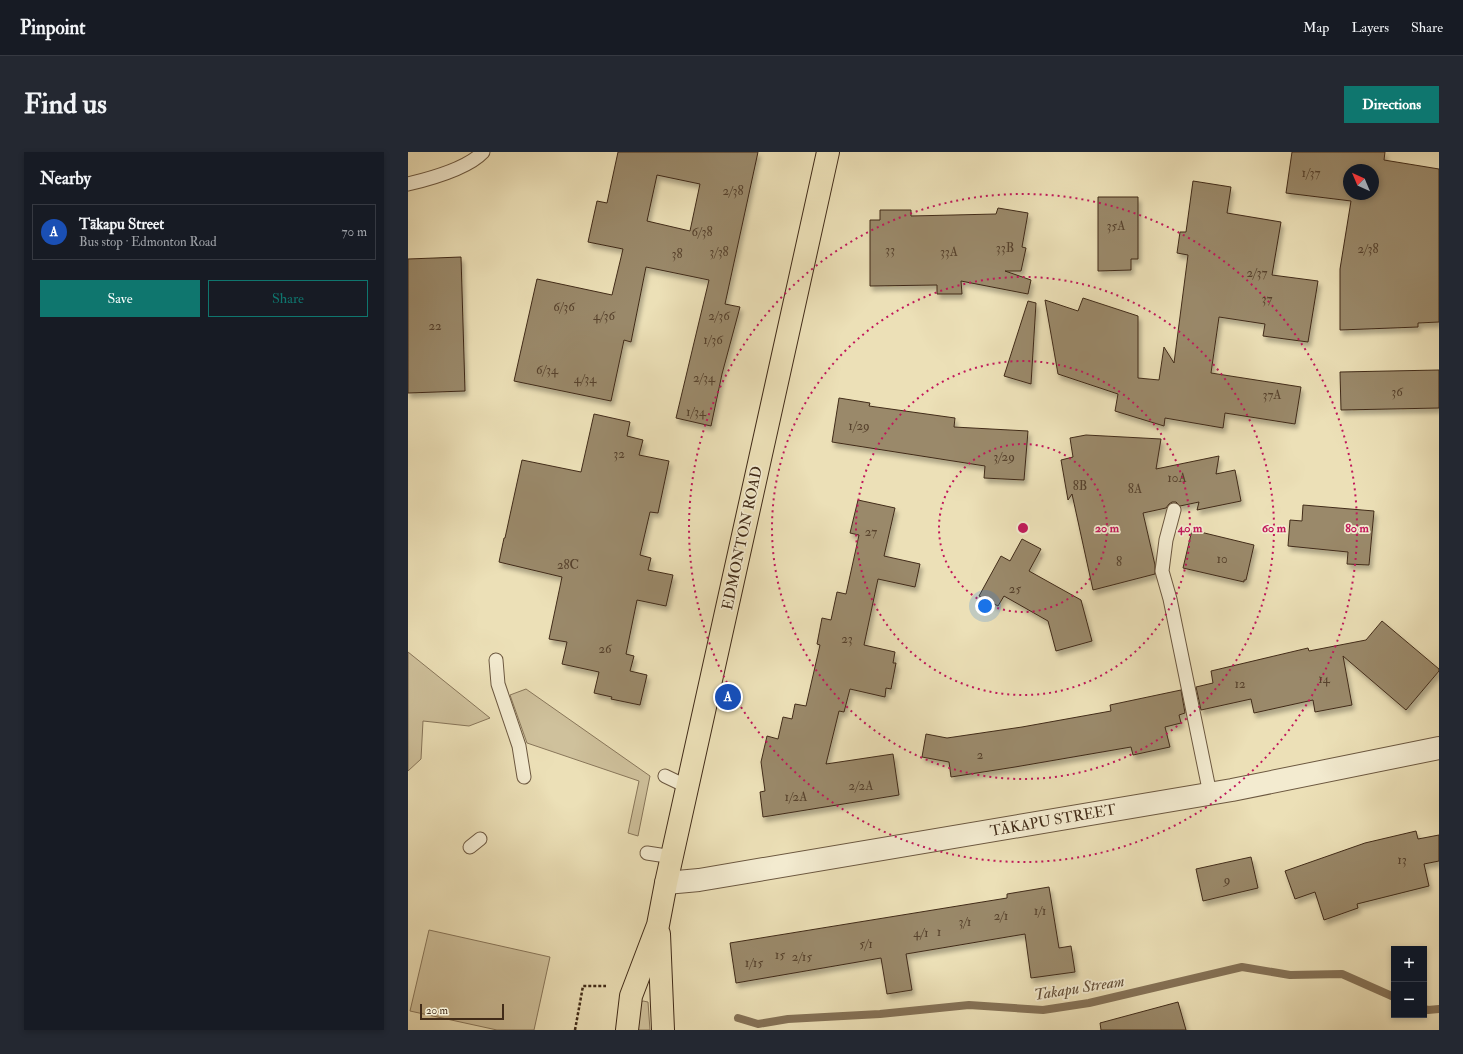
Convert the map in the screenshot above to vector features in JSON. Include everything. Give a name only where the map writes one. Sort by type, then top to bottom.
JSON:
[{"type":"main road","name":"EDMONTON ROAD","points":[[627,1030],[631,996],[658,925],[666,883],[673,857],[828,152]]},
{"type":"main road","name":"EDMONTON ROAD","points":[[658,925],[663,1030]]},
{"type":"street","name":"TĀKAPU STREET","points":[[666,883],[699,880],[1210,794],[1439,748]]},
{"type":"lane","points":[[408,184],[429,179],[456,168],[478,157],[482,152]]},
{"type":"lane","points":[[1174,510],[1166,540],[1162,571],[1170,599],[1210,794]]},
{"type":"lane","points":[[496,660],[498,684],[519,746],[524,777]]},
{"type":"lane","points":[[666,776],[688,787]]},
{"type":"lane","points":[[647,853],[673,857]]},
{"type":"path","points":[[575,1030],[583,986],[606,986]]},
{"type":"shaded area","points":[[408,652],[490,718],[469,726],[423,721],[421,759],[408,771]]},
{"type":"shaded area","points":[[526,689],[650,776],[638,836],[628,833],[639,781],[527,743],[510,695]]},
{"type":"shaded area","points":[[429,930],[550,957],[534,1030],[497,1030],[410,1011]]},
{"type":"shaded area","points":[[641,1002],[648,1002],[650,1030],[638,1030]]},
{"type":"building","points":[[618,152],[758,152],[725,304],[740,307],[722,374],[711,426],[676,418],[709,280],[646,267],[631,342],[624,340],[611,401],[514,381],[537,279],[612,295],[623,249],[588,242],[597,201],[607,203]],"holes":[[[657,175],[700,184],[690,231],[647,221]]]},
{"type":"building","points":[[1292,152],[1385,152],[1384,160],[1439,169],[1439,322],[1418,323],[1418,327],[1340,330],[1340,269],[1351,201],[1286,193]]},
{"type":"building","points":[[1193,181],[1231,187],[1227,213],[1281,222],[1272,275],[1318,281],[1308,342],[1263,336],[1265,324],[1219,317],[1211,373],[1301,387],[1295,424],[1225,413],[1223,428],[1165,418],[1164,426],[1115,411],[1118,394],[1058,374],[1045,300],[1078,311],[1083,298],[1138,316],[1138,378],[1159,380],[1164,347],[1174,363],[1188,255],[1177,253],[1180,232],[1186,232]]},
{"type":"building","points":[[1098,197],[1138,197],[1138,259],[1131,259],[1131,270],[1098,271]]},
{"type":"building","points":[[998,208],[1028,213],[1022,247],[1026,248],[1021,271],[1005,271],[1031,280],[1028,294],[961,281],[962,294],[937,294],[937,285],[870,286],[870,220],[880,220],[880,210],[911,210],[911,216],[996,214]]},
{"type":"building","points":[[461,257],[465,391],[408,393],[408,259]]},
{"type":"building","points":[[1028,301],[1036,303],[1031,384],[1004,376]]},
{"type":"building","points":[[1439,370],[1439,408],[1341,410],[1340,372]]},
{"type":"building","points":[[839,398],[870,403],[869,406],[955,418],[954,427],[1028,431],[1024,480],[984,478],[985,466],[832,442]]},
{"type":"building","points":[[594,414],[630,422],[627,436],[643,440],[639,455],[669,461],[658,513],[650,512],[640,555],[651,558],[648,570],[673,575],[666,606],[637,600],[626,654],[634,656],[630,671],[647,675],[640,705],[611,699],[612,697],[594,693],[599,672],[562,664],[567,642],[549,639],[562,577],[499,562],[522,460],[581,472]]},
{"type":"building","points":[[1086,435],[1161,439],[1156,469],[1219,456],[1216,474],[1235,470],[1241,501],[1197,510],[1199,502],[1180,506],[1176,502],[1172,502],[1166,508],[1143,513],[1155,565],[1155,574],[1093,590],[1072,494],[1068,500],[1061,460],[1073,457],[1070,438]]},
{"type":"building","points":[[858,500],[895,508],[884,556],[920,564],[915,587],[878,579],[864,645],[895,652],[893,663],[896,663],[891,689],[886,688],[885,697],[850,689],[844,712],[839,711],[826,764],[893,754],[899,795],[763,817],[760,792],[765,791],[761,762],[767,736],[778,739],[783,717],[792,719],[795,704],[806,706],[820,645],[817,644],[822,618],[831,620],[837,592],[846,594],[859,535],[850,533]]},
{"type":"building","points":[[1303,505],[1374,511],[1369,565],[1347,564],[1348,552],[1288,546],[1290,520],[1302,521]]},
{"type":"building","points":[[1192,530],[1254,545],[1246,580],[1244,580],[1244,582],[1183,568]]},
{"type":"building","points":[[1022,539],[1041,549],[1029,571],[1081,600],[1092,641],[1056,651],[1048,621],[1004,596],[998,606],[979,596],[1001,556],[1010,561]]},
{"type":"building","points":[[1382,621],[1439,669],[1439,671],[1406,710],[1343,656],[1352,705],[1315,712],[1313,700],[1254,713],[1251,699],[1201,710],[1196,687],[1213,683],[1211,671],[1308,648],[1309,651],[1366,640]]},
{"type":"building","points":[[1181,690],[1185,713],[1179,715],[1181,723],[1165,727],[1170,747],[1133,755],[1131,747],[951,777],[949,762],[922,757],[926,734],[947,738],[1022,727],[1111,711],[1110,705]]},
{"type":"building","points":[[1416,831],[1418,839],[1439,835],[1439,861],[1424,864],[1429,886],[1357,904],[1358,908],[1324,920],[1315,892],[1295,899],[1285,871],[1365,843]]},
{"type":"building","points":[[1251,857],[1258,888],[1203,901],[1196,869]]},
{"type":"building","points":[[1049,887],[1059,948],[1071,946],[1075,972],[1031,978],[1025,934],[906,954],[912,990],[887,994],[881,958],[736,983],[730,943],[1007,898],[1007,894]]},
{"type":"building","points":[[1178,1002],[1186,1030],[1101,1030],[1100,1023]]},
{"type":"waterway","name":"Takapu Stream","points":[[738,1018],[758,1024],[788,1019],[880,1014],[969,1005],[1043,1010],[1089,1003],[1242,967],[1290,975],[1342,974],[1391,996]]},
{"type":"waterway","name":"Takapu Stream","points":[[1427,1010],[1439,1009]]},
{"type":"place","name":"Tākapu Street","points":[[728,697]]}]
